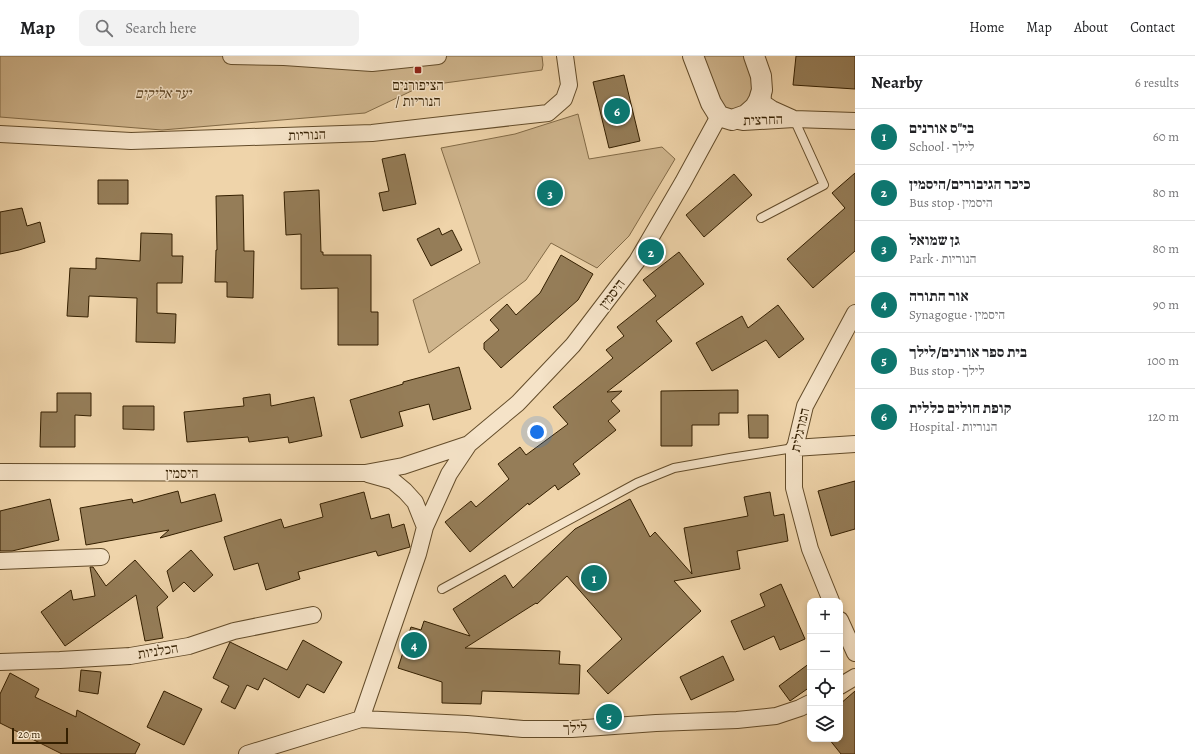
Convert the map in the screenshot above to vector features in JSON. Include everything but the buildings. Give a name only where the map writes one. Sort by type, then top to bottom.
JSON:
[{"type":"street","points":[[231,56],[284,57],[372,62],[438,56]]},
{"type":"street","name":"הנוריות","points":[[0,134],[131,141],[372,133],[548,113],[564,99],[569,85],[565,56]]},
{"type":"street","points":[[693,56],[711,103],[725,118],[746,115],[755,107],[759,100],[762,90],[761,76],[754,56]]},
{"type":"street","name":"החרצית","points":[[761,76],[763,103],[772,109],[794,119]]},
{"type":"street","name":"החרצית","points":[[725,118],[743,122],[794,119],[855,121]]},
{"type":"street","name":"היסמין","points":[[361,719],[418,554],[425,526],[448,474],[469,444],[518,403],[573,345],[637,261],[683,182],[725,118]]},
{"type":"street","name":"המרגלית","points":[[830,598],[810,550],[794,488],[794,448],[805,406],[855,313]]},
{"type":"street","name":"היסמין","points":[[0,472],[365,473],[403,466],[469,444]]},
{"type":"street","points":[[794,448],[855,444]]},
{"type":"street","name":"היסמין","points":[[365,473],[393,481],[405,491],[415,502],[425,526]]},
{"type":"street","points":[[0,561],[101,557]]},
{"type":"street","name":"הכלניות","points":[[0,662],[130,656],[189,646],[234,631],[313,615]]},
{"type":"street","points":[[843,627],[855,653]]},
{"type":"street","points":[[843,684],[855,677]]},
{"type":"street","name":"לילך","points":[[361,719],[467,724],[523,729],[572,729],[656,723],[737,720],[776,716],[807,704]]},
{"type":"street","points":[[247,754],[361,719]]},
{"type":"lane","points":[[761,218],[824,185],[794,119]]},
{"type":"lane","points":[[442,589],[637,483],[674,468],[794,448]]},
{"type":"green space","name":"יער אליקים","points":[[0,56],[542,56],[543,65],[542,70],[422,86],[365,113],[162,130],[0,117]]},
{"type":"green space","points":[[703,56],[744,56],[752,82],[752,88],[751,95],[743,105],[734,109],[725,108],[719,99]]},
{"type":"green space","points":[[578,114],[589,159],[662,147],[675,159],[629,236],[597,268],[551,243],[526,280],[429,353],[413,300],[480,263],[441,148],[515,134]]},
{"type":"place","name":"הציפורנים / הנוריות","points":[[418,70]]},
{"type":"place","name":"קופת חולים כללית","points":[[617,111]]},
{"type":"place","name":"גן שמואל","points":[[550,193]]},
{"type":"place","name":"כיכר הגיבורים/היסמין","points":[[651,252]]},
{"type":"place","name":"בי\"ס אורנים","points":[[594,578]]},
{"type":"place","name":"אור התורה","points":[[414,645]]},
{"type":"place","name":"בית ספר אורנים/לילך","points":[[609,717]]}]
